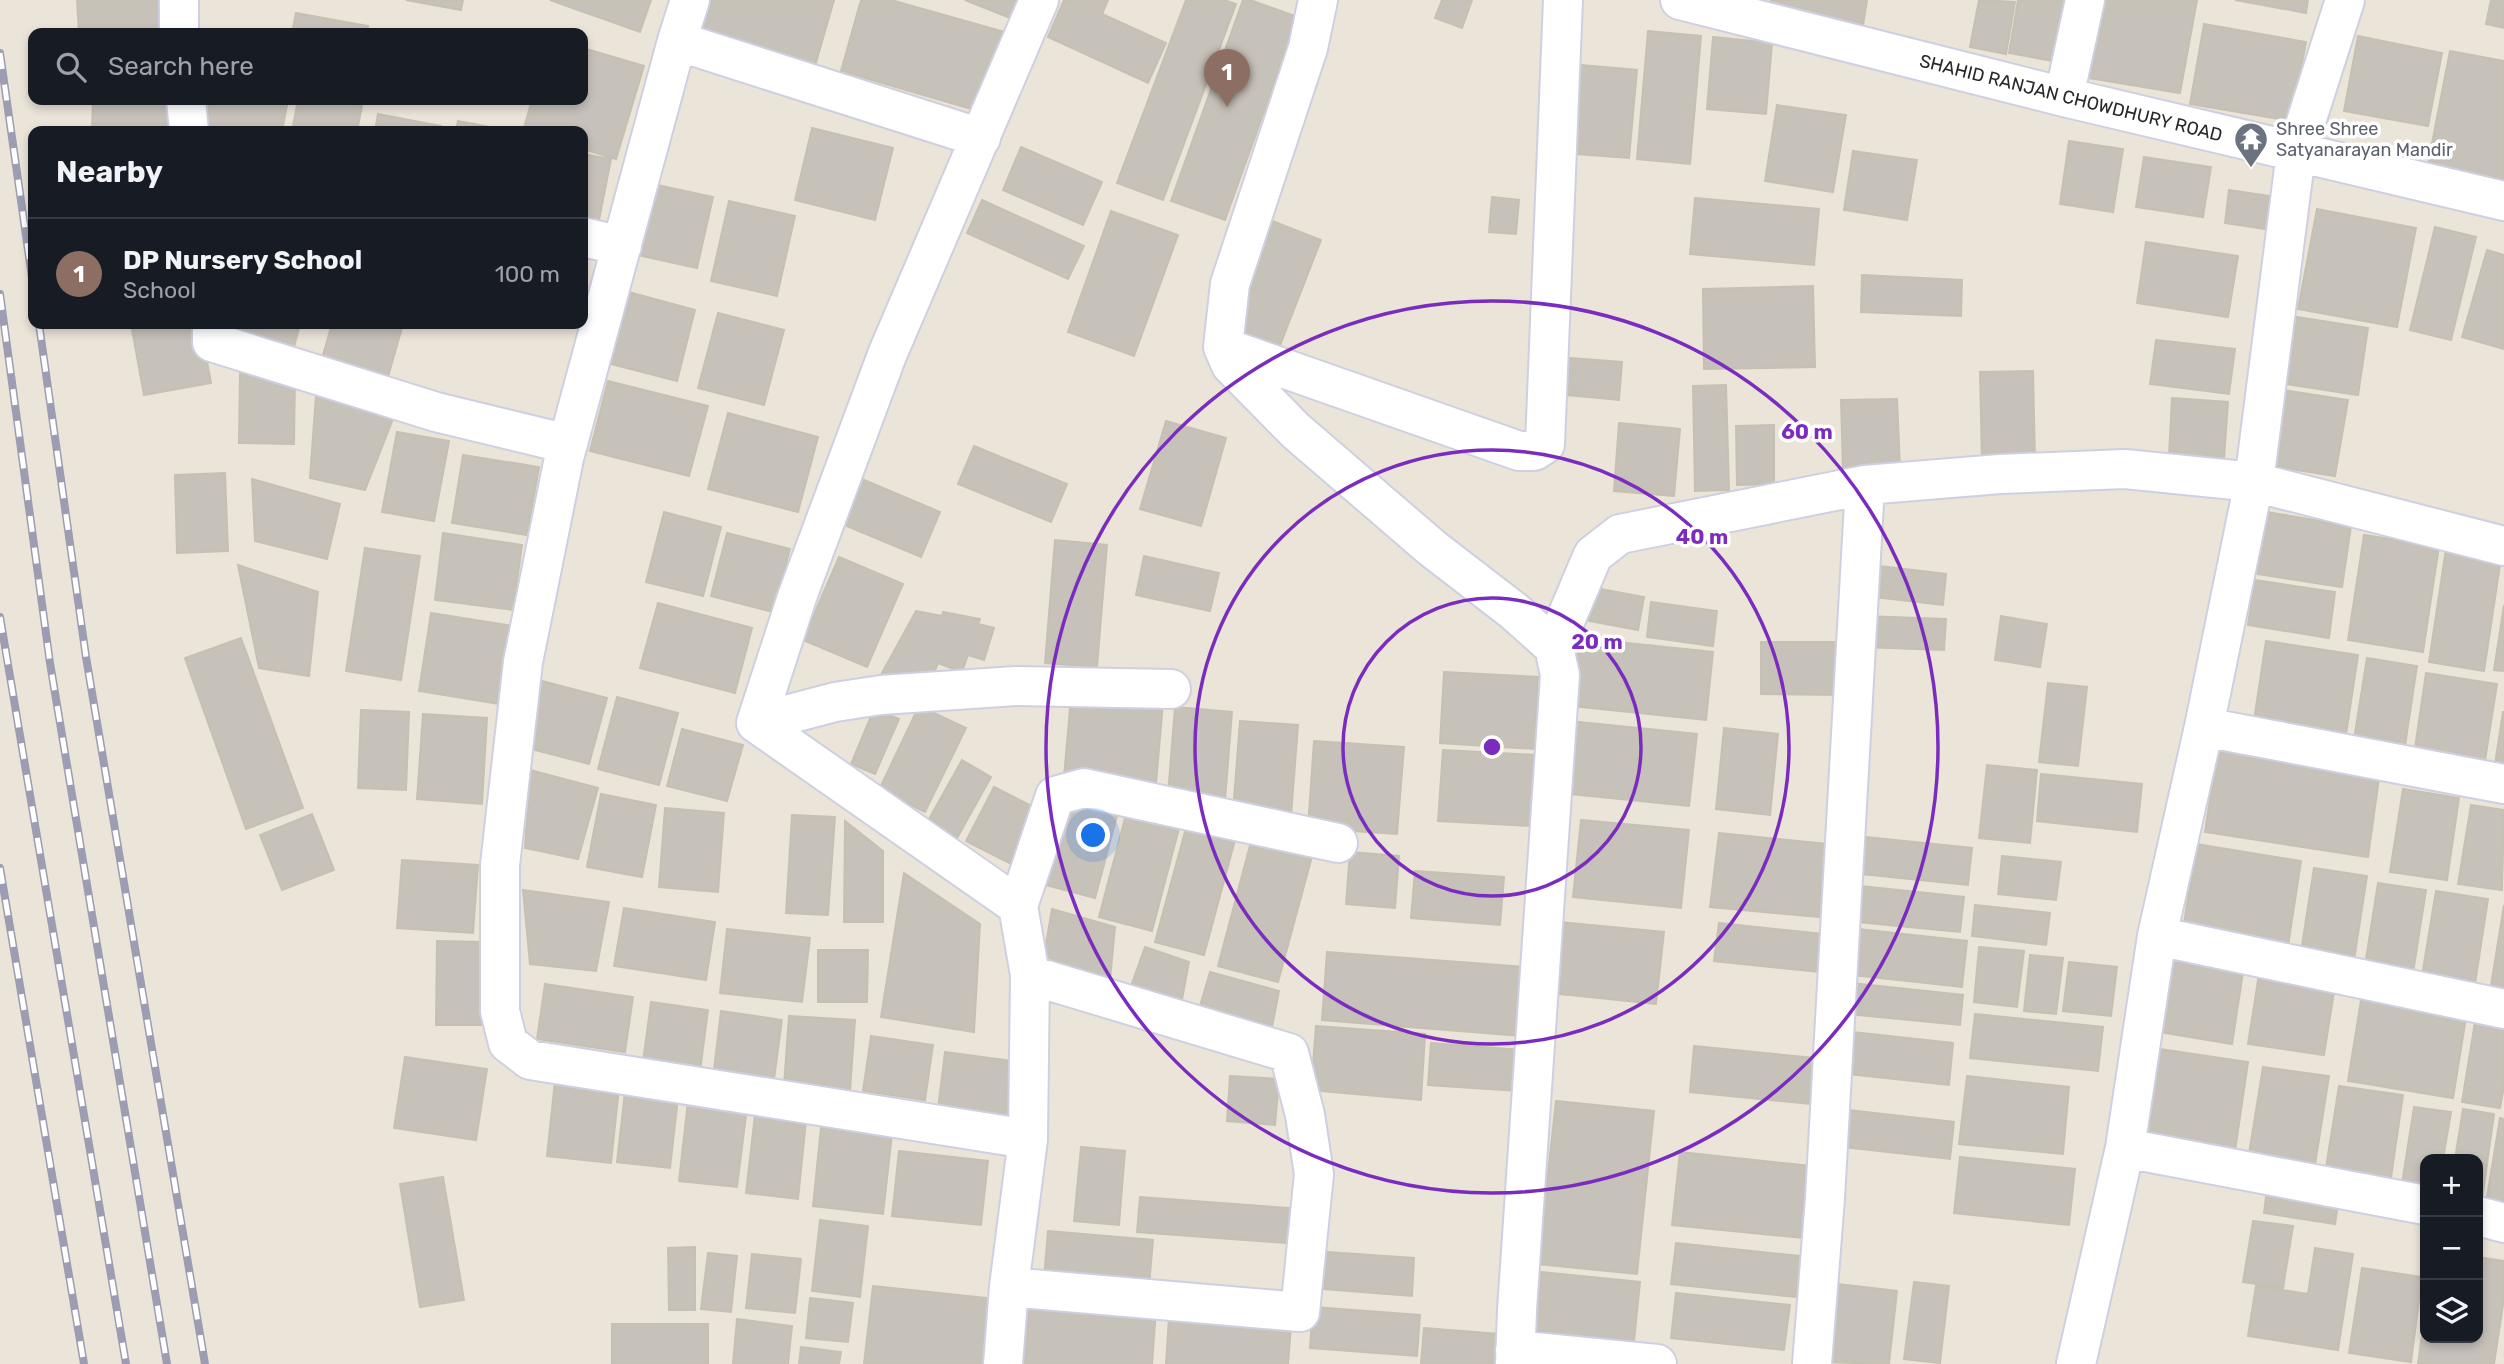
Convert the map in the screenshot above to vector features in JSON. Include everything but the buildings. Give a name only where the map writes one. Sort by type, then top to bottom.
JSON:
[{"type":"street","points":[[179,0],[179,28]]},
{"type":"street","points":[[690,0],[569,444],[523,662],[500,865],[500,1011],[508,1043],[530,1060],[1028,1139]]},
{"type":"street","points":[[757,723],[797,597],[887,355],[1039,0]]},
{"type":"street","points":[[1318,0],[1308,48],[1230,284],[1223,347],[1231,365],[1296,431],[1432,548],[1515,612],[1554,648]]},
{"type":"street","points":[[1223,347],[1519,452],[1534,452],[1545,444],[1563,0]]},
{"type":"street","name":"SHAHID RANJAN CHOWDHURY ROAD","points":[[1680,0],[2064,97],[2504,201]]},
{"type":"street","points":[[2064,97],[2085,0]]},
{"type":"street","points":[[2076,1364],[2125,1148],[2157,936],[2204,727],[2254,482],[2296,153],[2345,0]]},
{"type":"street","points":[[677,41],[981,138]]},
{"type":"street","points":[[186,105],[189,126]]},
{"type":"street","points":[[588,238],[622,246]]},
{"type":"street","points":[[212,329],[212,342],[436,412],[569,444]]},
{"type":"street","points":[[1657,1364],[1515,1357],[1560,676],[1554,648],[1593,555],[1620,534],[1865,485],[2000,474],[2125,469],[2254,482],[2504,546]]},
{"type":"street","points":[[1812,1364],[1825,1198],[1865,485]]},
{"type":"street","points":[[757,723],[835,702],[881,695],[1016,686],[1171,690]]},
{"type":"street","points":[[757,723],[1018,906]]},
{"type":"street","points":[[2204,727],[2504,784]]},
{"type":"street","points":[[1003,1364],[1009,1287],[1028,1139],[1030,975],[1018,906],[1055,796],[1084,788],[1338,843]]},
{"type":"street","points":[[2157,936],[2504,1009]]},
{"type":"street","points":[[1009,1287],[1300,1312],[1314,1174],[1305,1115],[1289,1053],[1030,975]]},
{"type":"street","points":[[2125,1148],[2420,1204]]},
{"type":"street","points":[[2482,1217],[2504,1223]]},
{"type":"railway","points":[[0,53],[28,250]]},
{"type":"railway","points":[[0,294],[50,663],[167,1364]]},
{"type":"railway","points":[[40,329],[86,657],[205,1364]]},
{"type":"railway","points":[[0,617],[126,1364]]},
{"type":"railway","points":[[0,868],[84,1364]]},
{"type":"place","name":"DP Nursery School","points":[[1227,107]]},
{"type":"place","name":"Shree Shree Satyanarayan Mandir","points":[[2251,169]]}]
